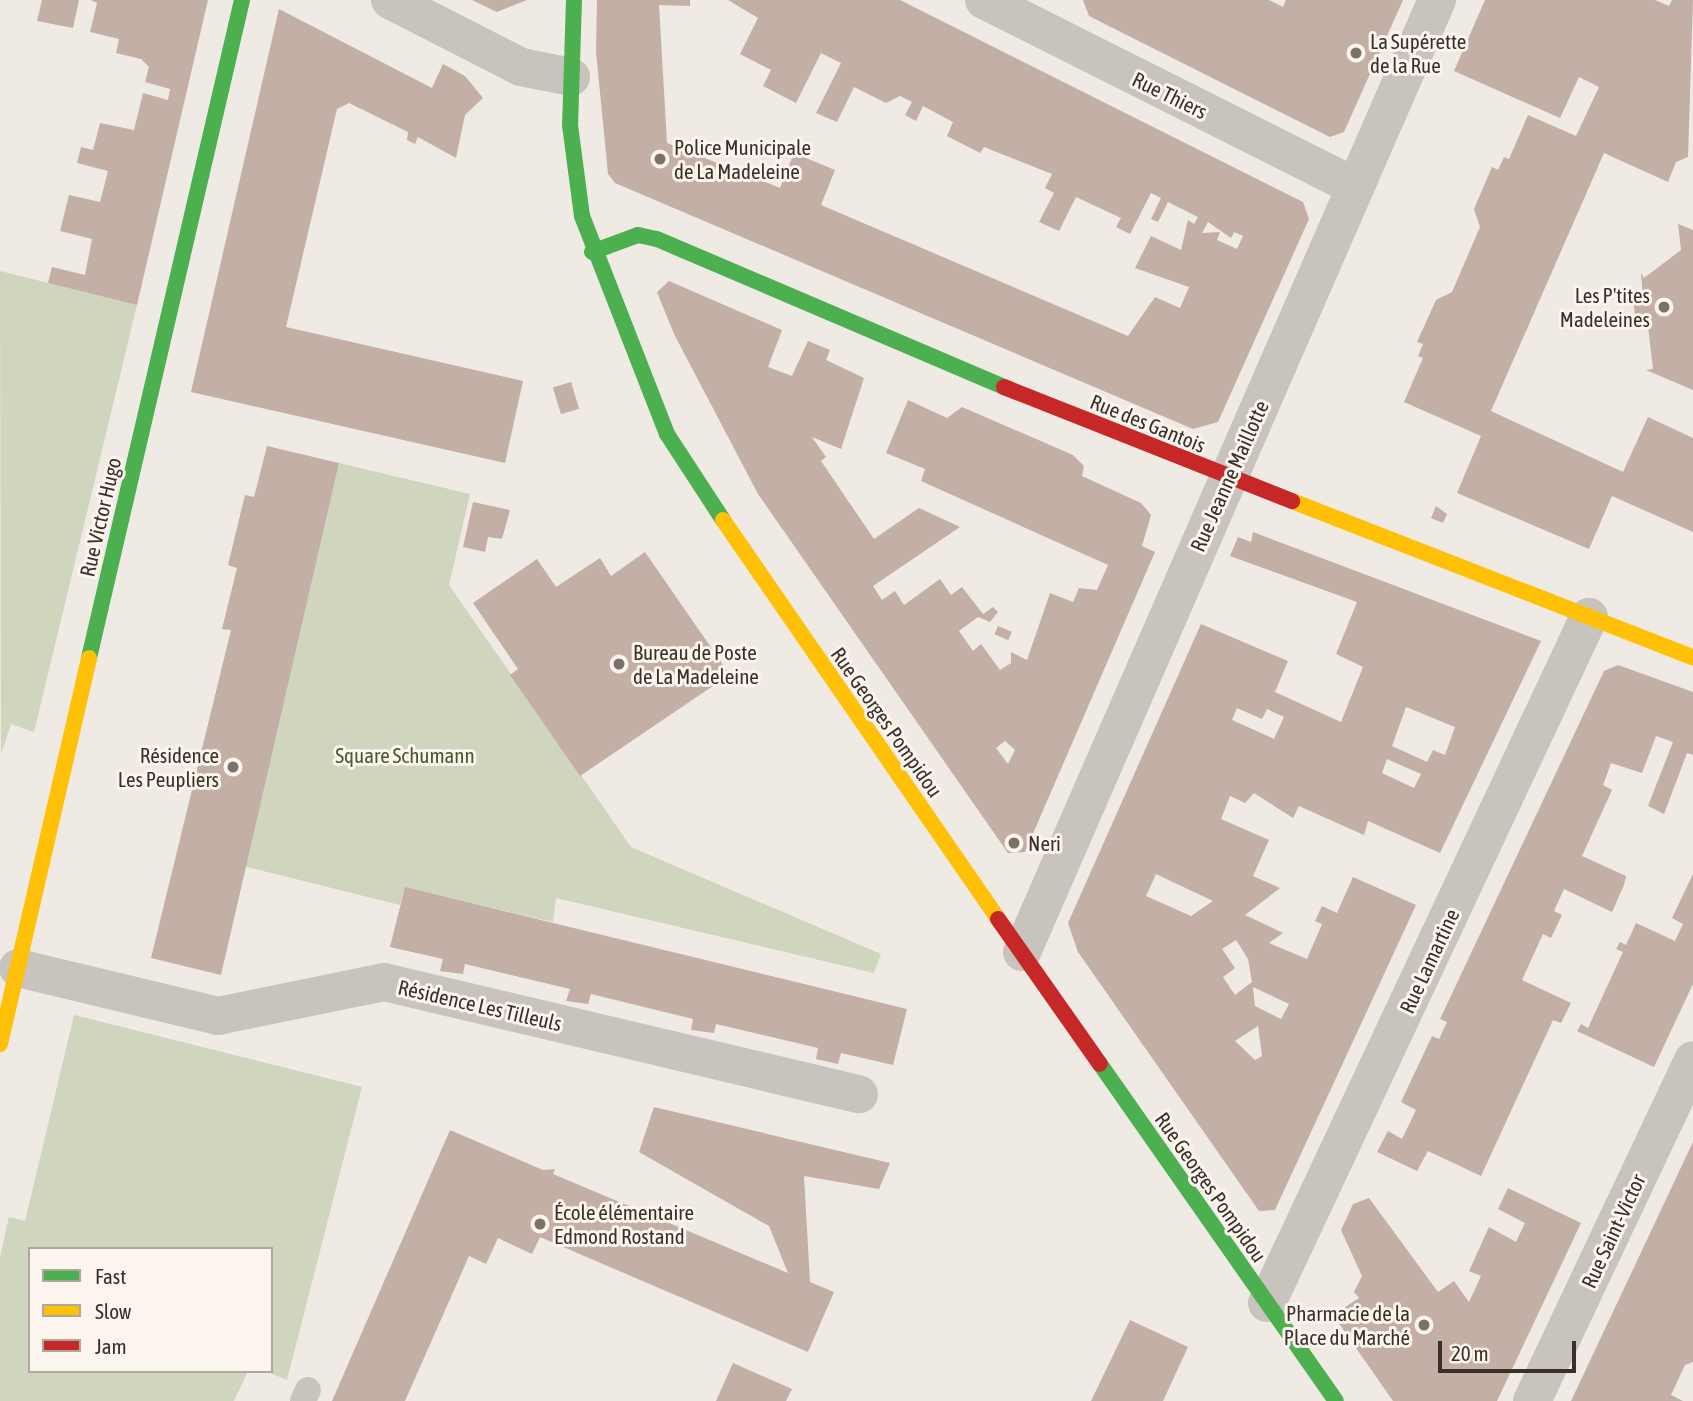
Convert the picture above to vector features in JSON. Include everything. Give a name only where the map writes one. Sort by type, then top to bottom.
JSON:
[{"type":"street","name":"Rue Victor Hugo","points":[[0,1044],[242,0]]},
{"type":"street","points":[[390,0],[521,67],[571,76]]},
{"type":"street","name":"Rue Georges Pompidou","points":[[574,0],[572,156],[592,252],[667,434],[699,487],[1336,1401]]},
{"type":"street","name":"Rue Thiers","points":[[984,0],[1040,13],[1356,187]]},
{"type":"street","name":"Rue Jeanne Maillotte","points":[[1022,952],[1437,0]]},
{"type":"street","name":"Rue des Gantois","points":[[592,252],[638,235],[657,239],[1228,478],[1693,657]]},
{"type":"street","name":"Rue Lamartine","points":[[1267,1303],[1590,617]]},
{"type":"street","name":"Résidence Les Tilleuls","points":[[18,968],[218,1016],[384,982],[859,1094]]},
{"type":"street","name":"Rue Saint-Victor","points":[[1532,1401],[1693,1060]]},
{"type":"green space","points":[[0,271],[137,305],[34,732],[11,724],[1,754]]},
{"type":"green space","name":"Square Schumann","points":[[339,463],[470,494],[449,585],[631,847],[881,954],[874,973],[556,898],[553,922],[405,888],[400,905],[243,866]]},
{"type":"green space","points":[[74,1015],[362,1087],[287,1380],[270,1373],[273,1373],[273,1247],[28,1247],[28,1373],[247,1373],[234,1401],[0,1401],[0,1257],[9,1217],[25,1221]]},
{"type":"building","points":[[42,0],[79,0],[73,28],[37,21]]},
{"type":"building","points":[[91,0],[208,0],[137,305],[48,283],[52,267],[85,275],[92,239],[60,231],[69,195],[100,202],[108,171],[77,163],[81,147],[93,150],[100,123],[134,130],[143,93],[168,100],[170,89],[145,82],[149,67],[141,59],[116,53],[119,39],[90,32],[97,3]]},
{"type":"building","points":[[472,0],[527,0],[497,12]]},
{"type":"building","points":[[597,0],[690,0],[690,6],[659,5],[667,143],[780,188],[794,153],[835,170],[821,205],[1128,336],[1155,297],[1180,308],[1189,287],[1135,268],[1151,236],[1181,250],[1188,220],[1194,224],[1198,217],[1168,202],[1158,222],[1151,219],[1161,198],[1151,193],[1130,234],[1116,227],[1121,218],[1076,197],[1059,231],[1039,222],[1054,193],[1045,188],[1052,174],[984,147],[980,153],[947,136],[953,122],[923,106],[916,121],[905,115],[912,102],[900,96],[886,103],[854,87],[837,122],[816,113],[841,63],[821,53],[796,103],[763,86],[771,70],[740,54],[758,18],[728,0],[900,0],[1303,202],[1309,219],[1218,422],[1193,429],[615,183],[608,174],[596,52]],"holes":[[[1208,222],[1231,238],[1234,232],[1243,236],[1237,249],[1217,240],[1220,232],[1202,233]]]},
{"type":"building","points":[[1083,0],[1269,0],[1283,7],[1286,0],[1403,0],[1344,132],[1330,137],[1089,16]]},
{"type":"building","points":[[1485,0],[1655,0],[1669,6],[1672,0],[1693,0],[1688,157],[1676,162],[1668,182],[1604,153],[1491,411],[1623,472],[1648,417],[1693,438],[1693,532],[1612,496],[1589,549],[1457,493],[1481,436],[1404,402],[1423,358],[1418,356],[1423,344],[1417,342],[1436,300],[1452,292],[1480,227],[1474,209],[1492,167],[1498,170],[1504,157],[1509,159],[1528,115],[1576,136],[1599,87],[1579,77],[1560,118],[1454,71]]},
{"type":"building","points":[[279,9],[432,88],[443,64],[465,76],[483,98],[465,115],[456,158],[418,137],[415,144],[407,140],[408,132],[349,103],[337,109],[286,327],[523,381],[505,463],[191,392]]},
{"type":"building","name":"Les P'tites Madeleines","points":[[1678,224],[1693,230],[1693,390],[1646,370],[1653,369],[1647,318],[1635,316],[1633,298],[1643,297],[1641,273],[1644,278],[1681,250]]},
{"type":"building","points":[[669,281],[782,330],[768,367],[792,376],[808,341],[830,350],[826,360],[864,378],[841,449],[812,437],[826,457],[821,461],[874,539],[919,508],[960,527],[873,586],[882,600],[895,591],[904,605],[940,579],[951,595],[962,587],[983,614],[993,607],[998,612],[990,622],[978,617],[959,631],[973,651],[981,644],[1000,670],[1011,663],[1011,652],[1027,660],[1050,593],[1073,602],[1079,588],[1097,590],[1108,565],[921,481],[925,469],[886,453],[908,400],[947,418],[962,407],[1073,455],[1084,466],[1082,476],[1141,503],[1151,515],[1142,546],[1155,552],[1025,852],[1008,853],[758,494],[674,334],[657,292]],"holes":[[[1005,741],[1015,750],[1008,764],[996,748]]]},
{"type":"building","points":[[571,382],[579,409],[561,414],[553,388]]},
{"type":"building","name":"Résidence Les Peupliers","points":[[267,446],[339,463],[221,975],[151,958],[231,630],[222,629],[237,568],[228,565],[245,495],[254,497]]},
{"type":"building","points":[[473,502],[510,510],[502,539],[488,537],[485,552],[463,547]]},
{"type":"building","points":[[1436,506],[1447,514],[1443,523],[1431,518]]},
{"type":"building","points":[[1253,532],[1541,641],[1440,853],[1368,821],[1364,835],[1299,806],[1293,818],[1254,793],[1245,803],[1230,796],[1221,819],[1269,840],[1253,876],[1280,888],[1245,915],[1283,933],[1269,943],[1307,959],[1322,924],[1315,921],[1322,906],[1337,913],[1353,877],[1416,905],[1275,1210],[1259,1211],[1078,952],[1068,923],[1201,624],[1288,661],[1275,692],[1341,722],[1363,667],[1336,654],[1357,602],[1230,556],[1238,537],[1251,542]],"holes":[[[1406,707],[1455,727],[1445,755],[1433,750],[1427,762],[1392,746]],[[1237,708],[1262,719],[1267,709],[1284,717],[1274,739],[1232,720]],[[1387,759],[1421,774],[1414,788],[1382,773]],[[1156,874],[1213,901],[1191,916],[1146,896]],[[1236,940],[1248,959],[1252,982],[1235,995],[1223,977],[1235,968],[1222,949]],[[1253,987],[1289,1004],[1281,1019],[1255,1006]],[[1258,1026],[1262,1056],[1255,1060],[1235,1041]]]},
{"type":"building","name":"Bureau de Poste de La Madeleine","points":[[645,552],[728,672],[738,669],[580,776],[510,675],[518,669],[473,603],[537,559],[556,587],[600,558],[611,576]]},
{"type":"building","points":[[998,626],[1012,632],[1008,640],[994,634]]},
{"type":"building","points":[[1618,665],[1693,692],[1693,755],[1687,753],[1664,814],[1648,806],[1673,742],[1656,736],[1642,773],[1611,763],[1603,785],[1612,790],[1582,856],[1626,876],[1624,885],[1612,912],[1564,889],[1554,911],[1562,915],[1551,938],[1543,934],[1522,980],[1571,1003],[1561,1023],[1553,1020],[1481,1176],[1428,1151],[1417,1171],[1377,1152],[1388,1131],[1402,1139],[1416,1110],[1401,1102],[1432,1036],[1439,1039],[1447,1022],[1440,1019],[1604,671]]},
{"type":"building","points":[[1693,874],[1693,984],[1654,1067],[1577,1031],[1581,1024],[1588,1028],[1623,952],[1616,949],[1620,942],[1626,945],[1636,923],[1675,941],[1683,924],[1672,918]]},
{"type":"building","points":[[405,887],[907,1009],[893,1065],[841,1053],[838,1064],[816,1059],[818,1048],[716,1024],[714,1033],[691,1030],[693,1019],[591,994],[588,1004],[566,1001],[570,989],[465,964],[463,974],[440,971],[443,959],[390,947]]},
{"type":"building","points":[[654,1107],[890,1163],[879,1189],[804,1176],[810,1282],[834,1292],[808,1352],[540,1237],[532,1254],[498,1238],[486,1264],[469,1256],[405,1401],[332,1401],[450,1130],[543,1170],[555,1169],[553,1174],[788,1273],[769,1226],[639,1152]]},
{"type":"building","points":[[1693,1142],[1693,1362],[1685,1365],[1671,1395],[1683,1401],[1571,1401]]},
{"type":"building","points":[[1508,1188],[1581,1223],[1497,1401],[1393,1401],[1333,1315],[1359,1298],[1354,1292],[1362,1276],[1341,1230],[1353,1204],[1369,1198],[1438,1292],[1454,1281],[1469,1302],[1481,1276],[1469,1271],[1489,1227],[1516,1242],[1525,1223],[1498,1209]]},
{"type":"building","points":[[1130,1320],[1188,1347],[1163,1401],[1091,1401]]},
{"type":"building","points":[[733,1363],[792,1389],[786,1401],[716,1401]]},
{"type":"traffic: fast","points":[[89,658],[242,0]]},
{"type":"traffic: fast","points":[[574,0],[570,125],[582,216],[667,434],[723,520]]},
{"type":"traffic: fast","points":[[592,252],[638,235],[657,239],[1004,387]]},
{"type":"traffic: fast","points":[[1100,1064],[1336,1401]]},
{"type":"traffic: slow","points":[[1292,501],[1693,657]]},
{"type":"traffic: slow","points":[[723,520],[998,919]]},
{"type":"traffic: slow","points":[[0,1044],[89,658]]},
{"type":"traffic: jam","points":[[1004,387],[1292,501]]},
{"type":"traffic: jam","points":[[998,919],[1100,1064]]},
{"type":"place","name":"La Supérette de la Rue","points":[[1356,53]]},
{"type":"place","name":"Police Municipale de La Madeleine","points":[[660,159]]},
{"type":"place","name":"Les P'tites Madeleines","points":[[1664,307]]},
{"type":"place","name":"Bureau de Poste de La Madeleine","points":[[619,664]]},
{"type":"place","name":"Résidence Les Peupliers","points":[[233,767]]},
{"type":"place","name":"Neri","points":[[1014,843]]},
{"type":"place","name":"École élémentaire Edmond Rostand","points":[[540,1224]]},
{"type":"place","name":"Pharmacie de la Place du Marché","points":[[1424,1325]]}]
